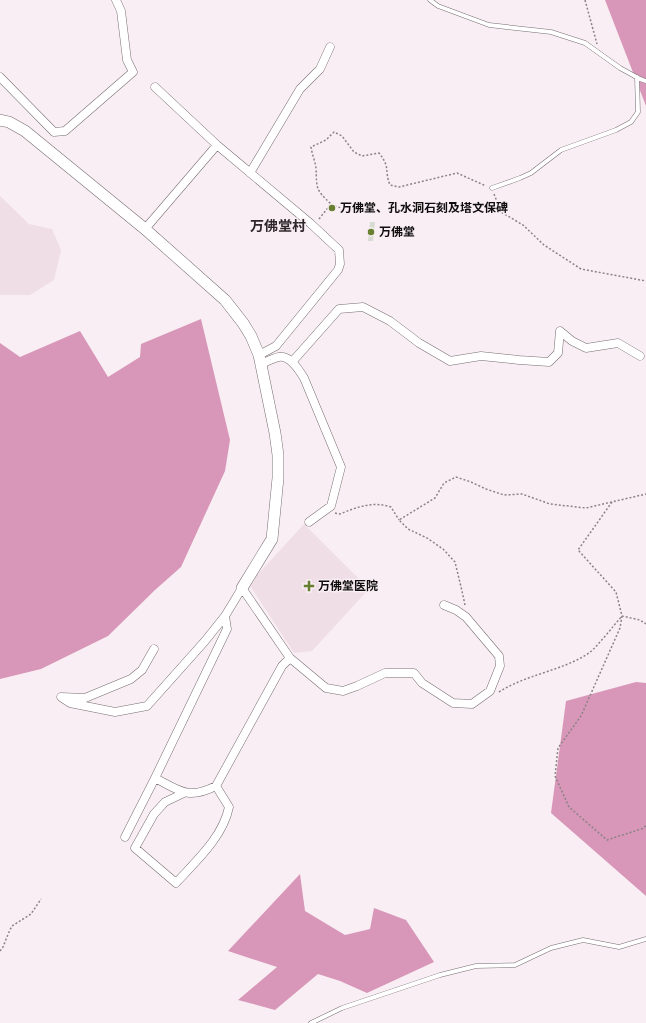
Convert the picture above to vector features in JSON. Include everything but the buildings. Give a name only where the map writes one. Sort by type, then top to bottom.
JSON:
[{"type":"street","points":[[0,77],[54,132],[65,131],[133,72],[127,60],[121,11],[116,0]]},
{"type":"street","points":[[250,173],[300,89],[320,69],[330,47]]},
{"type":"street","points":[[155,87],[217,145],[313,226],[339,250],[340,264],[338,270],[276,346],[260,360]]},
{"type":"street","points":[[0,120],[9,122],[25,131],[145,229],[225,300],[243,323],[260,360],[276,433],[278,455],[276,506],[272,539],[225,616],[205,641],[147,706],[115,712],[70,703],[61,697],[85,698],[131,679],[142,670],[154,649]]},
{"type":"street","points":[[145,229],[217,145]]},
{"type":"street","points":[[292,362],[339,310],[363,307],[390,321],[419,343],[450,361],[481,356],[549,362],[558,352],[560,331],[572,342],[586,348],[618,342],[640,356]]},
{"type":"street","points":[[260,360],[280,357],[292,362],[300,370],[341,467],[331,506],[309,522]]},
{"type":"street","points":[[242,588],[290,658],[326,688],[343,691],[386,673],[414,673],[422,683],[453,703],[472,704],[490,691],[500,666],[499,656],[466,617],[456,610],[444,605]]},
{"type":"street","points":[[125,837],[227,629],[225,616]]},
{"type":"street","points":[[216,786],[229,807],[227,818],[203,853],[176,883],[135,848],[154,814],[165,802],[184,793],[203,793],[216,786],[282,666],[290,658]]},
{"type":"street","points":[[155,778],[184,793]]},
{"type":"lane","points":[[430,0],[438,6],[489,25],[551,32],[585,43],[620,68],[646,81]]},
{"type":"lane","points":[[492,188],[531,173],[561,150],[616,130],[631,122],[638,112],[637,77]]},
{"type":"lane","points":[[311,1023],[342,1008],[440,975],[476,966],[515,965],[551,948],[583,940],[618,947],[646,939]]},
{"type":"path","points":[[585,0],[599,53]]},
{"type":"path","points":[[365,204],[341,208],[336,207],[320,194],[316,187],[316,168],[311,147],[326,140],[334,132],[342,136],[354,152],[362,156],[379,153],[387,165],[387,178],[390,185],[399,187],[457,173],[492,188],[501,212],[523,225],[544,245],[581,269],[646,281]]},
{"type":"path","points":[[313,226],[331,204]]},
{"type":"path","points":[[399,520],[435,498],[444,484],[456,477],[504,495],[522,494],[550,504],[586,508],[646,494]]},
{"type":"path","points":[[612,502],[578,550],[616,592],[622,616],[620,628],[580,716],[558,748],[555,776],[570,807],[607,840],[644,828],[646,825]]},
{"type":"path","points":[[331,506],[335,513],[340,514],[371,504],[391,507],[399,520],[408,529],[427,538],[443,549],[455,562],[466,617]]},
{"type":"path","points":[[622,616],[640,620],[646,624]]},
{"type":"path","points":[[490,691],[498,693],[512,684],[572,662],[590,652],[622,616]]},
{"type":"path","points":[[0,951],[12,926],[31,914],[41,899]]},
{"type":"shaded area","points":[[605,0],[646,0],[646,106]]},
{"type":"shaded area","points":[[0,196],[29,224],[52,229],[61,250],[54,280],[30,295],[0,295]]},
{"type":"shaded area","points":[[201,319],[230,440],[225,471],[181,567],[108,636],[41,669],[0,679],[0,343],[20,357],[80,331],[108,377],[140,357],[141,344]]},
{"type":"shaded area","name":"万佛堂医院","points":[[304,524],[369,589],[312,651],[294,653],[249,584]]},
{"type":"shaded area","points":[[636,682],[646,683],[646,896],[551,813],[566,701]]},
{"type":"shaded area","points":[[300,874],[305,911],[345,935],[370,929],[374,908],[406,920],[434,962],[367,993],[340,981],[318,974],[275,1010],[238,1000],[277,967],[228,951]]},
{"type":"place","name":"万佛堂、孔水洞石刻及塔文保碑","points":[[332,208]]},
{"type":"place","name":"万佛堂","points":[[371,232]]},
{"type":"place","name":"万佛堂医院","points":[[309,586]]},
{"type":"district","name":"万佛堂村","points":[[278,227]]}]
